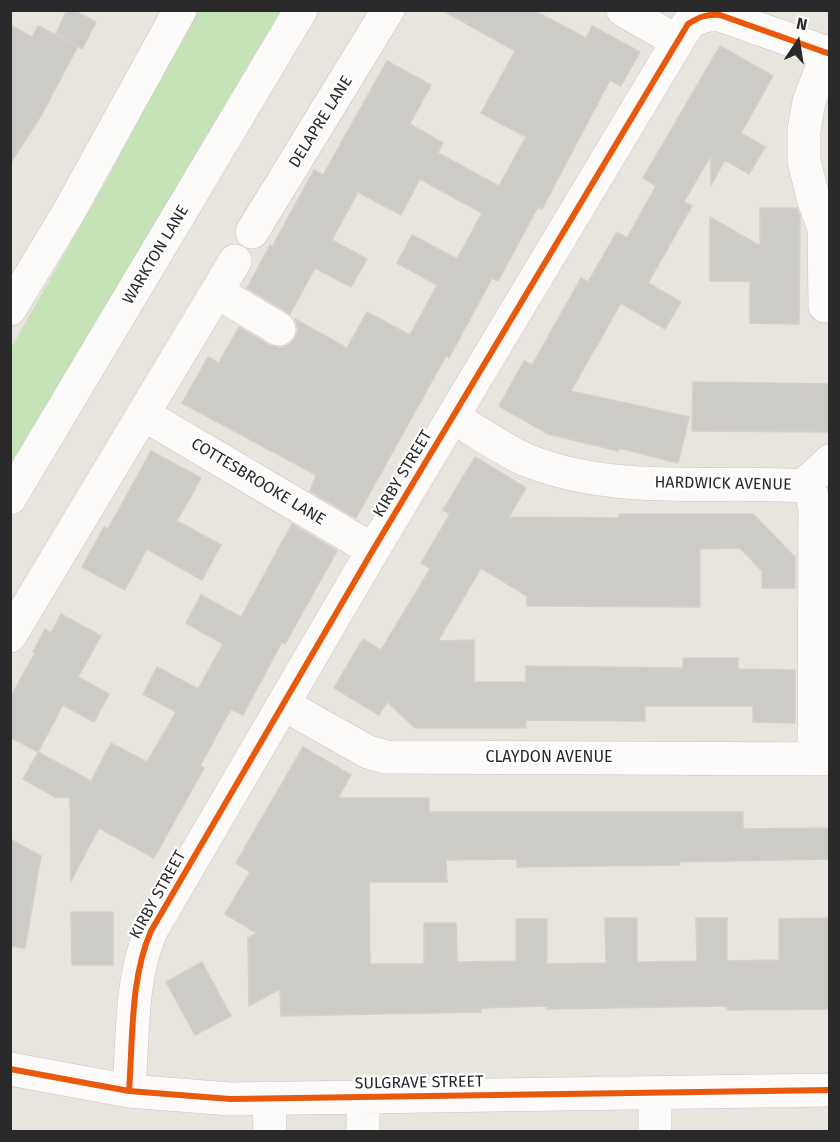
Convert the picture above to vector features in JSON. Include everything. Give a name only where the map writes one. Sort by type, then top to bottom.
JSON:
[{"type":"street","points":[[10,309],[68,215],[180,10]]},
{"type":"street","name":"WARKTON LANE","points":[[10,498],[301,10]]},
{"type":"street","name":"DELAPRE LANE","points":[[252,232],[388,10]]},
{"type":"street","points":[[623,10],[677,41]]},
{"type":"street","name":"KIRBY STREET","points":[[129,1091],[137,978],[142,951],[157,921],[373,550],[688,24],[708,14],[735,20],[828,54]]},
{"type":"street","points":[[825,306],[824,228],[814,201],[804,161],[804,130],[809,102],[828,54]]},
{"type":"street","points":[[10,636],[235,261]]},
{"type":"street","points":[[217,292],[279,329]]},
{"type":"street","name":"COTTESBROOKE LANE","points":[[143,414],[373,550]]},
{"type":"street","name":"HARDWICK AVENUE","points":[[453,417],[527,461],[576,475],[641,483],[803,486],[811,493],[815,507],[822,759]]},
{"type":"street","points":[[803,486],[830,461]]},
{"type":"street","name":"CLAYDON AVENUE","points":[[283,704],[368,752],[386,757],[822,759]]},
{"type":"street","name":"SULGRAVE STREET","points":[[10,1069],[129,1091],[230,1099],[830,1090]]},
{"type":"street","points":[[655,1093],[655,1131]]},
{"type":"street","points":[[269,1098],[270,1131]]},
{"type":"street","points":[[363,1098],[363,1131]]},
{"type":"green space","points":[[196,11],[284,11],[11,464],[11,348],[110,174]]},
{"type":"building","points":[[67,10],[73,10],[96,22],[82,49],[56,33]]},
{"type":"building","points":[[442,10],[533,10],[586,38],[592,26],[640,52],[621,86],[610,80],[542,209],[538,207],[498,281],[492,278],[449,358],[446,356],[356,518],[310,491],[316,475],[182,403],[208,357],[219,363],[239,327],[269,345],[279,348],[289,345],[295,338],[298,329],[295,319],[347,348],[367,312],[410,335],[437,285],[397,263],[412,235],[457,259],[482,213],[420,179],[401,215],[358,192],[332,240],[367,259],[351,287],[315,268],[290,314],[247,288],[314,170],[323,175],[387,61],[431,85],[410,124],[443,143],[438,153],[499,186],[526,137],[481,113],[515,51]]},
{"type":"building","points":[[10,25],[32,37],[38,26],[78,46],[41,116],[10,164]]},
{"type":"building","points":[[720,46],[773,76],[741,133],[765,147],[749,174],[725,160],[711,185],[711,155],[684,202],[692,206],[648,283],[681,302],[665,329],[621,303],[571,391],[689,417],[678,463],[548,434],[499,406],[524,361],[532,365],[581,278],[588,282],[617,232],[627,238],[656,186],[643,178]]},
{"type":"building","points":[[760,208],[797,208],[800,217],[799,324],[750,323],[750,281],[710,281],[710,217],[760,246]]},
{"type":"building","points":[[693,382],[830,384],[830,432],[692,431]]},
{"type":"building","points":[[151,451],[201,478],[177,521],[221,545],[202,580],[147,549],[125,590],[82,567],[104,527],[108,529]]},
{"type":"building","points":[[475,457],[526,488],[509,517],[619,518],[619,514],[753,514],[795,557],[795,588],[762,588],[762,571],[740,548],[700,549],[700,607],[527,606],[527,596],[481,568],[438,641],[474,640],[474,682],[526,682],[526,666],[683,668],[683,658],[738,658],[738,669],[795,670],[795,723],[753,722],[753,706],[645,706],[645,721],[526,720],[526,728],[415,728],[387,702],[379,715],[334,688],[363,639],[381,650],[430,569],[421,563],[450,514],[443,510]]},
{"type":"building","points":[[292,524],[337,551],[285,644],[282,642],[243,715],[231,709],[200,766],[204,768],[154,858],[99,828],[71,881],[70,798],[55,797],[23,779],[38,752],[91,781],[111,743],[147,762],[176,712],[143,694],[157,667],[198,689],[223,644],[186,623],[201,595],[241,617]]},
{"type":"building","points":[[61,614],[101,636],[78,677],[109,694],[94,722],[63,705],[38,752],[10,737],[10,698],[35,653],[33,652],[45,629],[51,633]]},
{"type":"building","points":[[303,747],[351,775],[338,798],[429,798],[429,812],[743,812],[743,829],[830,828],[830,859],[680,862],[680,865],[517,867],[517,859],[446,860],[447,882],[369,882],[370,964],[424,964],[424,923],[456,923],[457,962],[516,961],[516,919],[547,919],[547,964],[606,963],[605,918],[637,918],[637,962],[697,961],[696,918],[727,918],[727,961],[779,960],[779,919],[830,918],[830,1009],[727,1010],[727,1006],[547,1009],[547,1006],[481,1008],[481,1012],[281,1016],[280,989],[249,1006],[248,938],[257,933],[225,914],[250,872],[236,863]]},
{"type":"building","points":[[10,839],[41,856],[25,948],[10,946]]},
{"type":"building","points":[[71,912],[113,912],[113,965],[72,965]]},
{"type":"building","points":[[202,962],[231,1016],[195,1035],[166,982]]},
{"type":"cycle path","points":[[129,1091],[136,989],[139,969],[151,931],[373,550],[688,24],[703,16],[720,15],[830,54]]},
{"type":"cycle path","points":[[10,1069],[129,1091],[230,1099],[830,1090]]}]
